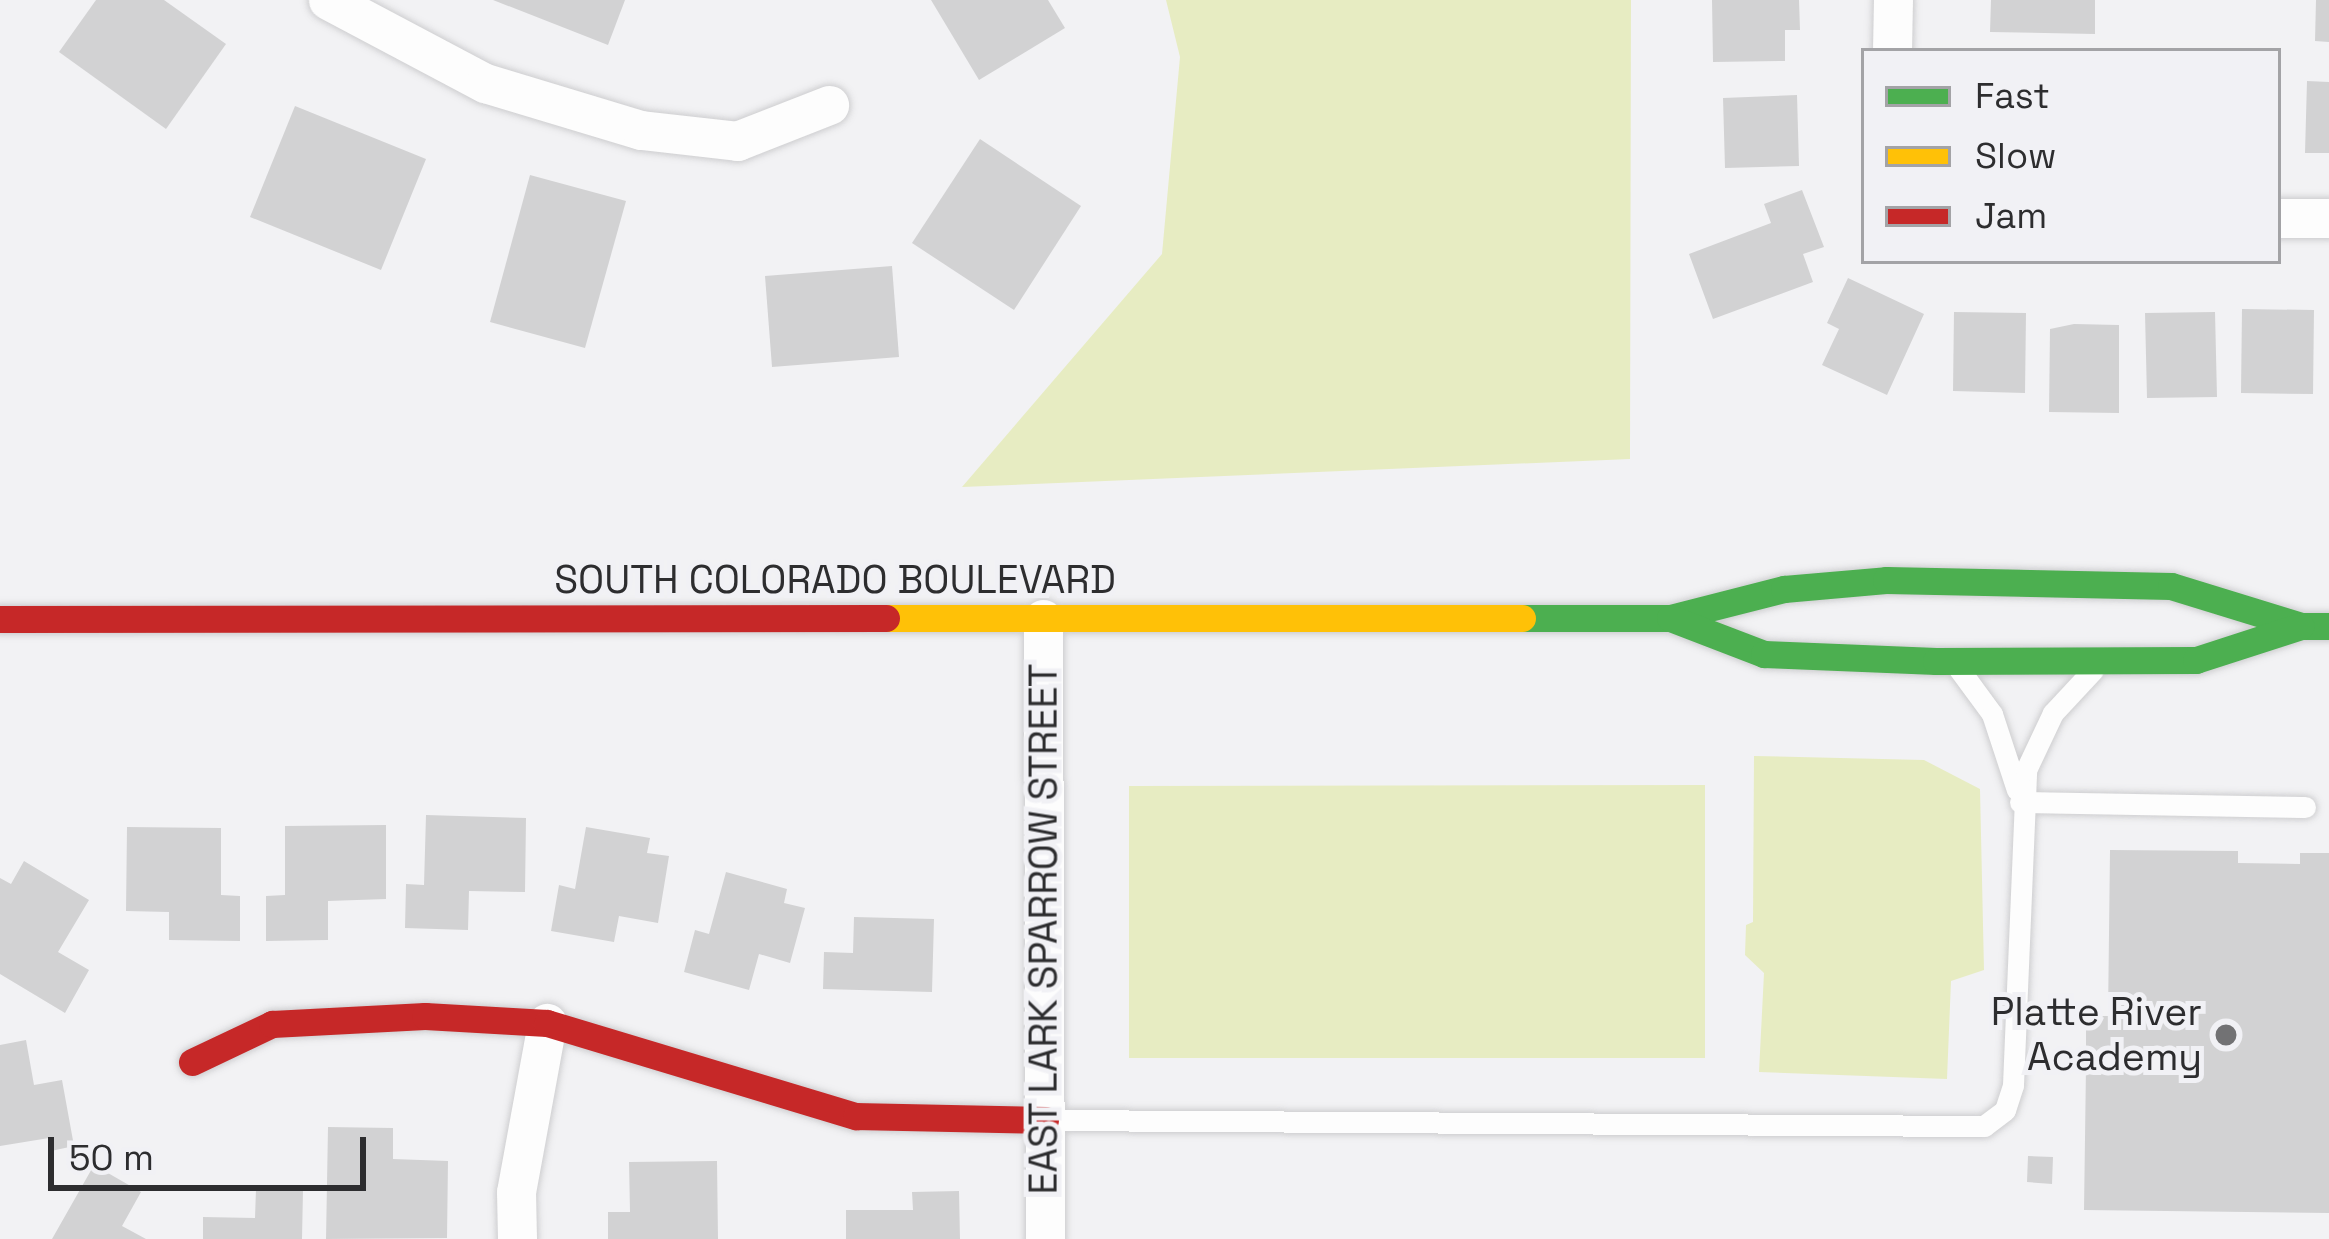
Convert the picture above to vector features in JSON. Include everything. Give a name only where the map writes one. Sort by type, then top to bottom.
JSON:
[{"type":"main road","name":"SOUTH COLORADO BOULEVARD","points":[[0,619],[1670,618],[1801,586],[1919,581],[2171,586],[2315,626]]},
{"type":"main road","name":"SOUTH COLORADO BOULEVARD","points":[[1670,618],[1764,654],[1951,661],[2209,658],[2315,626]]},
{"type":"main road","points":[[192,1062],[272,1024],[425,1016],[547,1024],[856,1116],[1045,1120]]},
{"type":"street","points":[[328,0],[485,83],[641,130],[737,141],[829,105]]},
{"type":"street","points":[[1892,48],[1893,0]]},
{"type":"street","points":[[2281,218],[2329,218]]},
{"type":"street","name":"EAST LARK SPARROW STREET","points":[[1042,619],[1046,1239]]},
{"type":"street","points":[[517,1239],[516,1192],[547,1024]]},
{"type":"lane","points":[[1951,661],[1991,714],[2020,802]]},
{"type":"lane","points":[[1045,1120],[1984,1126],[2005,1110],[2013,1085],[2020,802],[2042,730],[2102,661]]},
{"type":"lane","points":[[2020,802],[2306,807]]},
{"type":"green space","points":[[1166,0],[1631,0],[1630,459],[962,487],[1162,254],[1180,57]]},
{"type":"green space","points":[[1754,756],[1924,760],[1980,789],[1984,970],[1951,981],[1947,1079],[1759,1072],[1764,973],[1745,955],[1746,925],[1753,922]]},
{"type":"green space","points":[[1705,785],[1705,1058],[1129,1058],[1129,786]]},
{"type":"building","points":[[96,0],[164,0],[226,44],[166,129],[59,52]]},
{"type":"building","points":[[493,0],[625,0],[608,45]]},
{"type":"building","points":[[931,0],[1048,0],[1065,28],[979,80]]},
{"type":"building","points":[[1712,0],[1799,0],[1800,30],[1785,30],[1785,61],[1713,62]]},
{"type":"building","points":[[1991,0],[2095,0],[2095,34],[1990,32]]},
{"type":"building","points":[[2316,0],[2329,0],[2329,42],[2315,41]]},
{"type":"building","points":[[2307,81],[2329,82],[2329,153],[2305,153]]},
{"type":"building","points":[[1797,95],[1799,166],[1725,168],[1723,98]]},
{"type":"building","points":[[295,106],[426,159],[381,270],[250,217]]},
{"type":"building","points":[[980,139],[1081,206],[1014,310],[912,243]]},
{"type":"building","points":[[530,175],[626,201],[585,348],[490,322]]},
{"type":"building","points":[[1802,190],[1824,247],[1803,254],[1813,282],[1713,319],[1689,254],[1771,223],[1764,204]]},
{"type":"building","points":[[892,266],[899,357],[772,367],[765,276]]},
{"type":"building","points":[[1848,278],[1924,314],[1887,395],[1822,365],[1839,329],[1827,323]]},
{"type":"building","points":[[2242,309],[2314,310],[2313,394],[2241,393]]},
{"type":"building","points":[[1954,312],[2026,313],[2025,393],[1953,391]]},
{"type":"building","points":[[2215,312],[2217,397],[2147,398],[2145,313]]},
{"type":"building","points":[[2074,324],[2119,325],[2119,413],[2049,412],[2050,329]]},
{"type":"building","points":[[426,815],[526,818],[525,892],[469,891],[468,930],[405,928],[406,884],[424,885]]},
{"type":"building","points":[[386,825],[386,899],[328,901],[328,940],[266,941],[266,896],[285,895],[285,826]]},
{"type":"building","points":[[127,827],[221,828],[221,895],[240,896],[240,941],[169,940],[169,912],[126,911]]},
{"type":"building","points":[[586,827],[650,838],[647,853],[669,856],[658,923],[619,916],[614,942],[551,931],[559,885],[575,889]]},
{"type":"building","name":"Platte River Academy","points":[[2110,850],[2238,851],[2238,863],[2300,864],[2300,853],[2329,853],[2329,1213],[2084,1210],[2086,1066],[2123,1067],[2123,1054],[2086,1054],[2086,1016],[2108,1016]]},
{"type":"building","points":[[24,861],[89,900],[58,952],[89,970],[65,1013],[0,974],[0,878],[11,884]]},
{"type":"building","points":[[726,872],[787,889],[784,903],[805,908],[790,963],[759,954],[749,990],[684,972],[695,930],[709,934]]},
{"type":"building","points":[[854,917],[934,919],[932,992],[823,989],[824,952],[853,953]]},
{"type":"building","points":[[26,1040],[34,1085],[62,1080],[74,1146],[51,1151],[49,1138],[0,1146],[0,1045]]},
{"type":"building","points":[[328,1127],[393,1128],[393,1159],[448,1161],[447,1238],[326,1239]]},
{"type":"building","points":[[2028,1156],[2053,1157],[2052,1184],[2027,1182]]},
{"type":"building","points":[[717,1161],[718,1239],[608,1239],[608,1212],[630,1212],[629,1162]]},
{"type":"building","points":[[94,1165],[141,1192],[122,1226],[146,1239],[52,1239]]},
{"type":"building","points":[[256,1189],[303,1190],[302,1239],[203,1239],[203,1217],[255,1218]]},
{"type":"building","points":[[959,1191],[960,1239],[846,1239],[846,1210],[913,1210],[912,1192]]},
{"type":"traffic: fast","points":[[1522,618],[1670,618],[1784,589],[1886,580],[2171,586],[2301,626],[2329,626]]},
{"type":"traffic: fast","points":[[1670,618],[1764,654],[1936,661],[2196,660],[2301,626]]},
{"type":"traffic: slow","points":[[886,618],[1522,618]]},
{"type":"traffic: jam","points":[[0,619],[886,618]]},
{"type":"traffic: jam","points":[[192,1062],[272,1024],[425,1016],[547,1023],[856,1116],[1045,1120]]},
{"type":"place","name":"Platte River Academy","points":[[2226,1035]]}]
